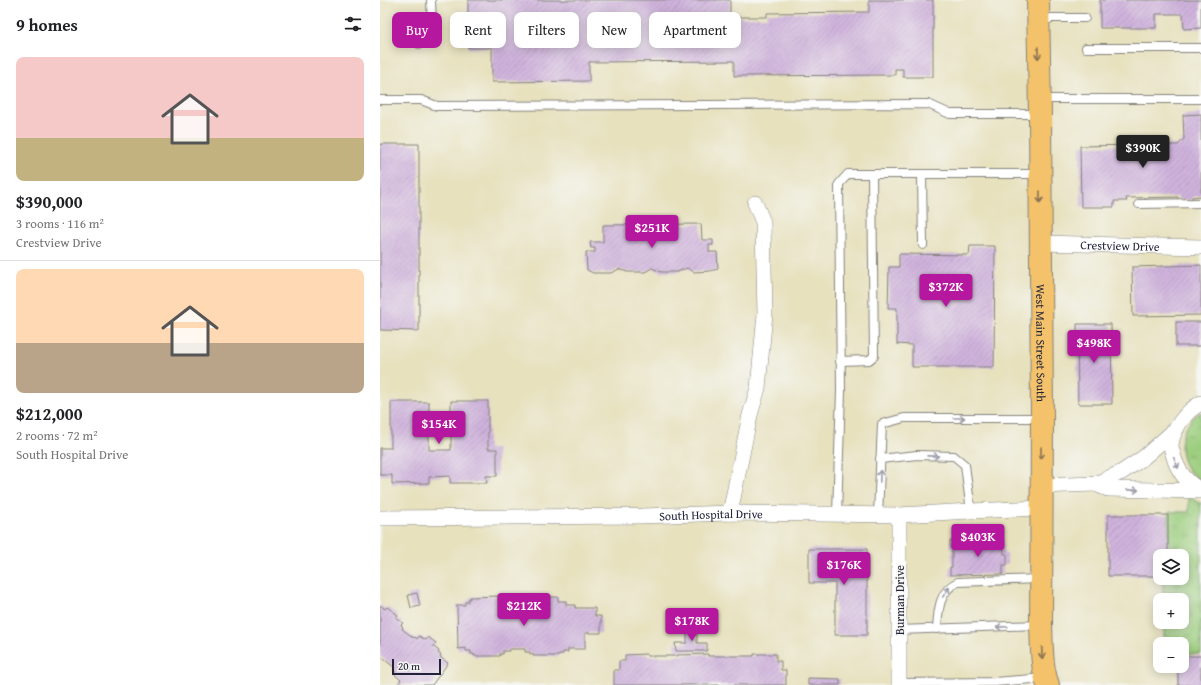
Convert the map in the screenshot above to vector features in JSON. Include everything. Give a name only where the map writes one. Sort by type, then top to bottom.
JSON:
[{"type":"main road","name":"West Main Street South","points":[[1038,0],[1042,418],[1041,625],[1042,657],[1047,681]]},
{"type":"street","points":[[730,513],[750,415],[758,388],[765,314],[763,222],[755,203]]},
{"type":"street","name":"Crestview Drive","points":[[1040,243],[1201,247]]},
{"type":"street","points":[[1201,403],[1184,416],[1177,428],[1171,446],[1174,460],[1179,470],[1186,479],[1201,490]]},
{"type":"street","points":[[1041,486],[1095,484],[1122,472],[1143,458],[1177,428]]},
{"type":"street","points":[[1095,484],[1108,489],[1201,490]]},
{"type":"street","name":"South Hospital Drive","points":[[380,518],[642,516],[730,513],[899,515],[1042,508]]},
{"type":"street","name":"Burman Drive","points":[[899,515],[899,684]]},
{"type":"lane","points":[[431,0],[431,12]]},
{"type":"lane","points":[[1038,24],[1051,18],[1085,18]]},
{"type":"lane","points":[[1086,48],[1201,48]]},
{"type":"lane","points":[[380,100],[421,100],[437,106],[928,104],[950,114],[1040,107],[1201,99]]},
{"type":"lane","points":[[837,514],[841,390],[839,184],[848,174],[1040,174]]},
{"type":"lane","points":[[840,361],[869,360],[874,356],[872,174]]},
{"type":"lane","points":[[922,174],[923,245]]},
{"type":"lane","points":[[1139,204],[1201,204]]},
{"type":"lane","points":[[878,515],[882,424],[904,418],[1042,418]]},
{"type":"lane","points":[[880,459],[917,456],[954,456],[965,465],[971,511]]},
{"type":"lane","points":[[937,629],[939,606],[944,594],[951,585],[958,582],[1041,578]]},
{"type":"lane","points":[[899,630],[1041,625]]},
{"type":"lane","points":[[899,684],[1047,681]]},
{"type":"green space","points":[[1201,412],[1201,481],[1192,474],[1183,461],[1181,445],[1182,437],[1189,423]]},
{"type":"green space","points":[[1189,496],[1201,503],[1201,654],[1189,654],[1189,637],[1164,637],[1164,629],[1189,629],[1189,593],[1163,593],[1163,585],[1189,585],[1189,549],[1169,549],[1169,512],[1189,512]]},
{"type":"building","points":[[468,0],[730,0],[730,12],[649,12],[649,48],[741,48],[741,17],[767,17],[767,13],[869,12],[869,0],[933,0],[933,77],[903,77],[903,69],[895,69],[895,75],[734,76],[734,61],[589,62],[589,81],[492,82],[492,48],[506,48],[506,12],[468,12]]},
{"type":"building","points":[[1100,0],[1201,0],[1201,28],[1184,29],[1183,14],[1156,14],[1156,28],[1100,28]]},
{"type":"building","points":[[1201,114],[1201,196],[1192,197],[1192,200],[1178,200],[1178,197],[1126,198],[1127,201],[1114,201],[1114,207],[1081,207],[1080,146],[1141,145],[1140,141],[1162,141],[1163,145],[1178,145],[1184,139],[1183,115]]},
{"type":"building","points":[[380,144],[419,144],[419,331],[380,330]]},
{"type":"building","points":[[701,224],[702,240],[713,240],[713,245],[709,245],[709,252],[717,252],[718,269],[694,272],[687,268],[677,272],[661,272],[652,268],[645,272],[627,272],[619,269],[611,273],[593,273],[587,270],[586,252],[595,252],[595,248],[591,248],[590,242],[603,242],[603,225]]},
{"type":"building","points":[[970,246],[995,246],[994,367],[912,367],[912,345],[897,344],[897,308],[888,308],[889,267],[899,267],[899,254],[969,255]]},
{"type":"building","points":[[1201,265],[1201,315],[1133,316],[1132,267]]},
{"type":"building","points":[[1176,322],[1201,322],[1201,346],[1176,346]]},
{"type":"building","points":[[1077,324],[1111,324],[1112,404],[1078,404]]},
{"type":"building","points":[[451,401],[488,401],[488,449],[497,449],[497,476],[486,476],[487,483],[450,483],[450,476],[429,477],[429,483],[392,484],[392,475],[380,475],[380,448],[391,448],[391,402],[429,402],[429,450],[451,450]]},
{"type":"building","points":[[1108,515],[1168,515],[1168,549],[1153,549],[1153,576],[1108,576]]},
{"type":"building","points":[[1003,540],[1004,554],[1007,554],[1007,565],[1003,565],[1003,574],[950,575],[950,567],[952,567],[952,548],[950,548],[950,541]]},
{"type":"building","points":[[809,549],[867,549],[867,635],[835,635],[835,583],[809,583]]},
{"type":"building","points":[[417,593],[420,606],[411,608],[408,595]]},
{"type":"building","points":[[499,596],[499,600],[503,599],[503,602],[508,601],[508,608],[527,608],[527,604],[531,603],[531,600],[534,600],[534,597],[558,597],[558,601],[566,601],[566,605],[575,605],[575,608],[595,608],[595,616],[601,616],[601,633],[585,633],[585,649],[568,649],[568,652],[563,652],[563,654],[559,654],[559,656],[533,656],[530,652],[525,652],[525,649],[509,649],[509,651],[503,651],[503,654],[500,654],[500,656],[474,656],[474,654],[471,654],[471,651],[466,651],[466,648],[458,649],[457,605],[465,605],[465,602],[468,602],[470,597]]},
{"type":"building","points":[[380,605],[385,609],[387,607],[398,615],[396,618],[403,623],[401,625],[403,627],[402,629],[414,638],[415,637],[417,639],[419,636],[426,640],[428,637],[436,643],[433,646],[439,651],[438,653],[441,655],[440,657],[448,663],[432,685],[398,684],[401,680],[394,674],[396,672],[393,670],[395,668],[380,656]]},
{"type":"building","points":[[687,626],[697,626],[697,643],[707,643],[707,651],[676,651],[675,643],[687,643]]},
{"type":"building","points":[[647,654],[647,656],[708,654],[708,656],[754,656],[754,654],[776,654],[776,661],[781,661],[781,670],[786,670],[786,685],[614,685],[614,670],[619,670],[619,661],[625,661],[625,655]]},
{"type":"building","points":[[1189,656],[1201,656],[1201,685],[1178,685],[1178,673],[1189,673]]},
{"type":"building","points":[[808,678],[840,679],[840,685],[808,685]]}]
